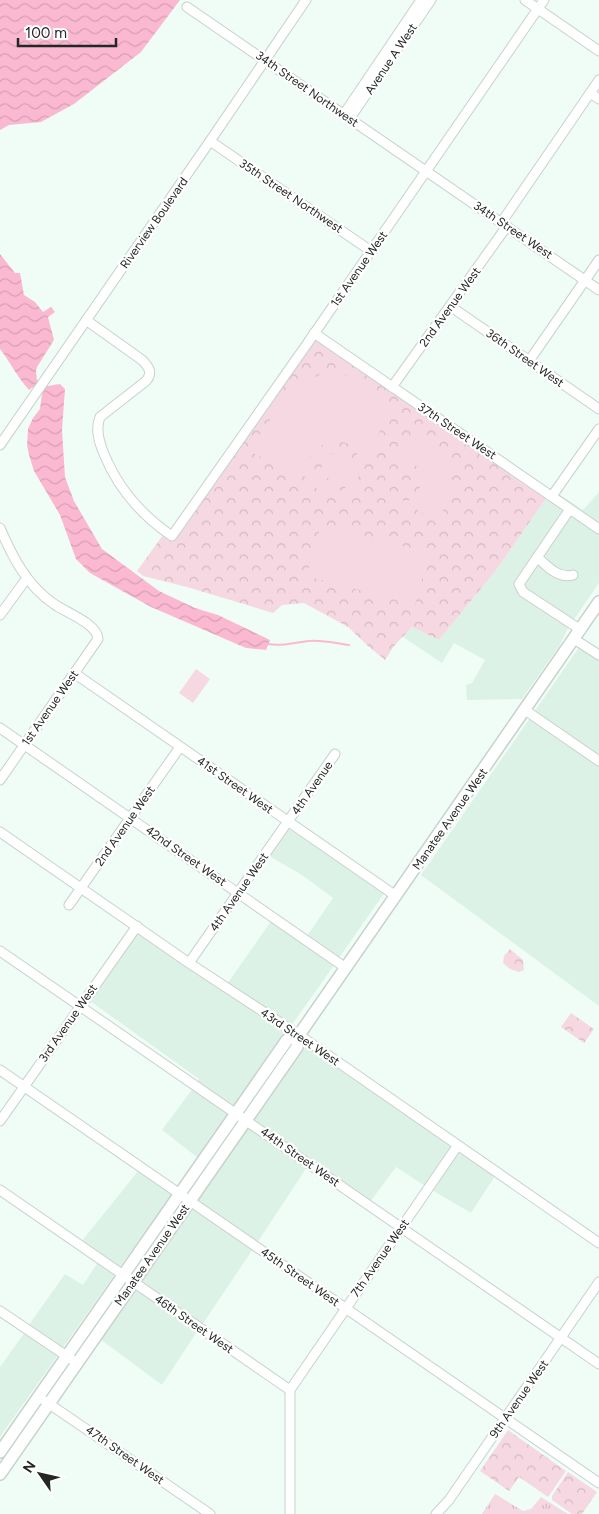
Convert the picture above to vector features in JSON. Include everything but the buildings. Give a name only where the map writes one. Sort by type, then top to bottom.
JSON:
[{"type":"main road","name":"Manatee Avenue West","points":[[0,1474],[297,1047],[299,1035],[599,602]]},
{"type":"main road","name":"Manatee Avenue West","points":[[1,1450],[287,1040],[299,1035]]},
{"type":"street","name":"Riverview Boulevard","points":[[0,445],[306,0]]},
{"type":"street","name":"Avenue A West","points":[[347,116],[421,0]]},
{"type":"street","name":"Avenue A West","points":[[347,116],[431,0]]},
{"type":"street","points":[[525,0],[599,51]]},
{"type":"street","name":"1st Avenue West","points":[[86,320],[142,360],[149,368],[150,374],[146,381],[100,417],[98,435],[110,468],[124,491],[144,515],[172,536],[544,0]]},
{"type":"street","name":"34th Street Northwest","points":[[187,7],[427,171]]},
{"type":"street","name":"2nd Avenue West","points":[[392,387],[450,306],[599,80]]},
{"type":"street","points":[[590,93],[599,100]]},
{"type":"street","name":"35th Street Northwest","points":[[210,141],[371,251]]},
{"type":"street","name":"34th Street West","points":[[427,171],[599,290]]},
{"type":"street","points":[[530,361],[599,260]]},
{"type":"street","name":"36th Street West","points":[[450,306],[599,409]]},
{"type":"street","name":"37th Street West","points":[[314,333],[599,528]]},
{"type":"street","points":[[552,496],[599,429]]},
{"type":"street","points":[[570,509],[519,584],[520,589],[578,634],[599,656]]},
{"type":"street","points":[[0,528],[27,578],[0,615]]},
{"type":"street","points":[[538,557],[560,575],[566,577],[573,575]]},
{"type":"street","name":"1st Avenue West","points":[[0,780],[96,644],[98,635],[90,625],[48,599],[27,578]]},
{"type":"street","name":"41st Street West","points":[[74,674],[396,896]]},
{"type":"street","points":[[525,710],[599,761]]},
{"type":"street","name":"42nd Street West","points":[[0,728],[346,968]]},
{"type":"street","name":"2nd Avenue West","points":[[69,905],[180,747]]},
{"type":"street","name":"4th Avenue","points":[[288,821],[335,754]]},
{"type":"street","name":"4th Avenue West","points":[[189,964],[288,821]]},
{"type":"street","name":"43rd Street West","points":[[0,832],[189,964],[299,1035],[599,1243]]},
{"type":"street","name":"3rd Avenue West","points":[[0,1121],[136,926]]},
{"type":"street","name":"44th Street West","points":[[0,951],[599,1364]]},
{"type":"street","name":"45th Street West","points":[[0,1070],[599,1483]]},
{"type":"street","name":"7th Avenue West","points":[[290,1390],[458,1145]]},
{"type":"street","name":"46th Street West","points":[[0,1190],[290,1390]]},
{"type":"street","name":"9th Avenue West","points":[[436,1514],[449,1500],[506,1419],[599,1282]]},
{"type":"street","points":[[0,1311],[77,1363]]},
{"type":"street","points":[[290,1390],[290,1514]]},
{"type":"street","name":"47th Street West","points":[[39,1396],[210,1514]]},
{"type":"street","points":[[1,1450],[13,1456]]},
{"type":"street","points":[[286,1514],[295,1514]]},
{"type":"shaded area","points":[[599,492],[599,525],[557,496],[559,494],[583,510]]},
{"type":"shaded area","points":[[547,497],[565,509],[515,587],[521,595],[569,626],[560,645],[522,699],[467,700],[466,685],[472,683],[485,660],[454,643],[442,663],[403,637],[412,627],[439,640],[497,569]]},
{"type":"shaded area","points":[[572,514],[599,533],[599,583],[573,621],[523,586],[538,563],[559,578],[567,580],[577,577],[575,571],[561,572],[542,557]]},
{"type":"shaded area","points":[[580,646],[599,659],[599,757],[534,712]]},
{"type":"shaded area","points":[[530,718],[599,765],[599,1006],[421,875]]},
{"type":"shaded area","points":[[289,826],[385,892],[339,958],[307,936],[333,898],[302,875],[269,856]]},
{"type":"shaded area","points":[[272,920],[335,964],[291,1026],[227,984]]},
{"type":"shaded area","points":[[138,931],[287,1032],[233,1107],[197,1082],[199,1079],[90,1001]]},
{"type":"shaded area","points":[[304,1043],[453,1146],[425,1186],[396,1167],[370,1202],[251,1119]]},
{"type":"shaded area","points":[[193,1088],[229,1113],[198,1158],[162,1130]]},
{"type":"shaded area","points":[[247,1125],[307,1167],[257,1243],[195,1200]]},
{"type":"shaded area","points":[[459,1150],[495,1176],[471,1213],[432,1190]]},
{"type":"shaded area","points":[[139,1170],[173,1193],[119,1268],[81,1242]]},
{"type":"shaded area","points":[[191,1206],[253,1249],[202,1325],[139,1282]]},
{"type":"shaded area","points":[[98,1262],[115,1274],[62,1349],[28,1326],[65,1274],[83,1285]]},
{"type":"shaded area","points":[[135,1287],[198,1330],[162,1385],[100,1339]]},
{"type":"shaded area","points":[[25,1332],[58,1355],[0,1437],[0,1367]]},
{"type":"green space","points":[[316,338],[547,497],[497,569],[439,640],[412,627],[394,646],[385,660],[348,627],[304,603],[282,605],[273,613],[143,576],[137,571],[163,535],[173,541]]},
{"type":"green space","points":[[335,368],[391,407],[351,492],[336,498],[314,487],[306,477],[248,451],[293,387]],"holes":[[[334,441],[347,443],[358,452],[344,482],[345,488],[341,491],[337,485],[307,471],[311,455],[318,447]]]},
{"type":"green space","points":[[416,428],[429,437],[446,458],[450,483],[448,496],[436,523],[410,505],[401,502],[389,494],[384,472]],"holes":[[[397,457],[404,462],[417,466],[423,478],[421,486],[407,503],[390,493],[386,472]]]},
{"type":"green space","points":[[331,453],[349,461],[350,465],[343,482],[338,483],[321,475],[320,471],[328,454]]},
{"type":"green space","points":[[321,524],[429,553],[415,605],[307,576]]},
{"type":"green space","points":[[196,669],[210,679],[193,703],[179,693]]},
{"type":"green space","points":[[510,949],[523,960],[524,970],[519,972],[510,969],[503,963],[504,956]]},
{"type":"green space","points":[[571,1013],[594,1029],[584,1043],[561,1027]]},
{"type":"green space","points":[[508,1430],[566,1471],[548,1497],[519,1477],[509,1491],[480,1471]]},
{"type":"green space","points":[[568,1472],[597,1492],[582,1514],[572,1514],[552,1500],[552,1496]]},
{"type":"green space","points":[[495,1494],[523,1511],[531,1509],[541,1497],[568,1514],[482,1514]]},
{"type":"water","points":[[0,0],[180,0],[141,52],[74,104],[41,122],[9,125],[0,130]]},
{"type":"water","points":[[0,254],[15,273],[20,273],[24,295],[35,302],[43,312],[51,307],[55,312],[48,317],[54,340],[37,367],[37,380],[48,386],[60,384],[65,389],[62,430],[65,477],[74,501],[102,549],[159,591],[195,608],[218,615],[270,640],[266,650],[246,648],[151,607],[90,573],[76,559],[60,515],[34,471],[29,455],[27,445],[28,429],[40,409],[42,393],[33,387],[29,390],[0,349]]},
{"type":"waterway","points":[[268,644],[283,645],[314,641],[349,645]]}]
